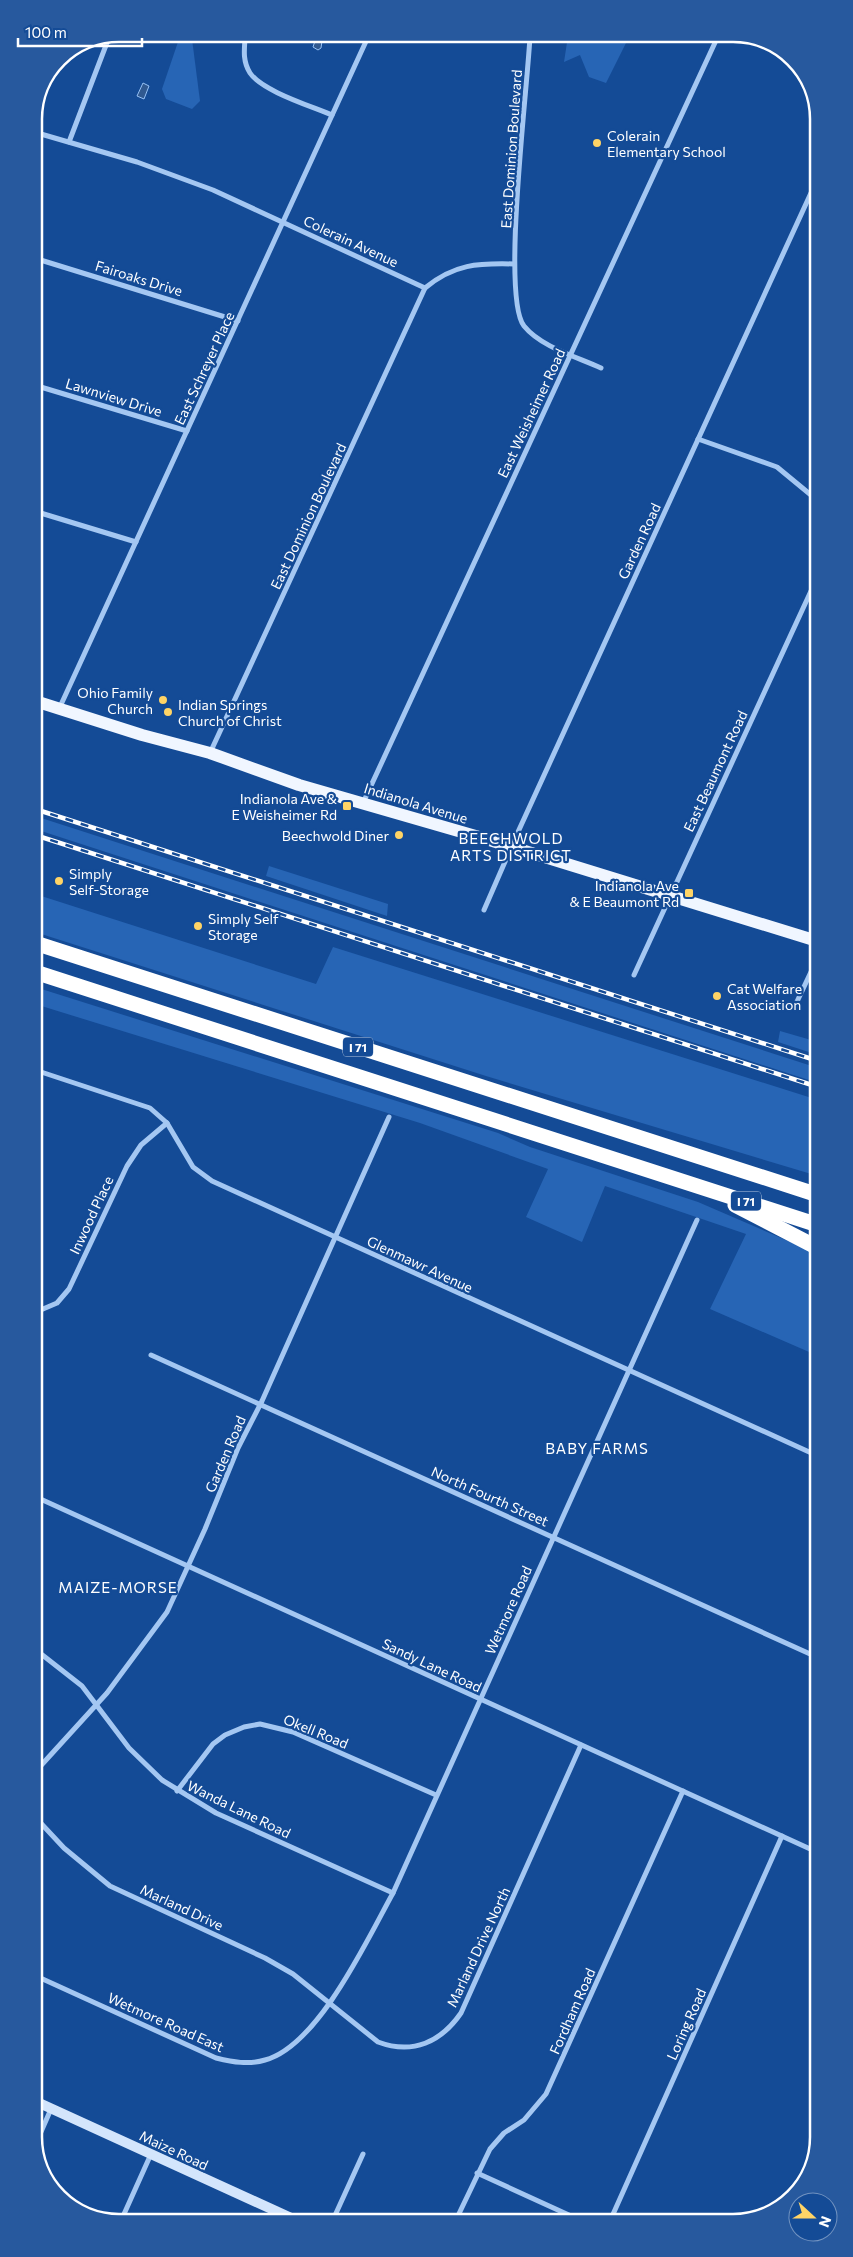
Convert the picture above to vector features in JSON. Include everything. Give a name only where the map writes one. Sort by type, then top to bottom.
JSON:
[{"type":"highway","name":"I 71","points":[[43,945],[811,1193]]},
{"type":"highway","name":"I 71","points":[[43,974],[811,1223]]},
{"type":"highway","points":[[674,1177],[750,1212],[811,1244]]},
{"type":"highway","points":[[771,1180],[811,1187]]},
{"type":"main road","name":"Indianola Avenue","points":[[43,704],[142,735],[210,753],[299,785],[363,802],[811,939]]},
{"type":"street","points":[[245,42],[243,56],[250,73],[264,85],[332,115]]},
{"type":"street","name":"East Schreyer Place","points":[[59,709],[366,42]]},
{"type":"street","name":"East Dominion Boulevard","points":[[514,264],[522,106],[529,43]]},
{"type":"street","name":"East Weisheimer Road","points":[[363,802],[715,43]]},
{"type":"street","points":[[69,142],[107,44]]},
{"type":"street","name":"Colerain Avenue","points":[[43,135],[136,162],[213,190],[425,288]]},
{"type":"street","name":"Garden Road","points":[[484,910],[511,847],[811,193]]},
{"type":"street","name":"Fairoaks Drive","points":[[43,261],[238,321]]},
{"type":"street","points":[[425,288],[440,276],[478,263],[514,264],[519,313],[523,325],[547,343],[601,368]]},
{"type":"street","name":"East Dominion Boulevard","points":[[210,753],[425,288]]},
{"type":"street","name":"Lawnview Drive","points":[[43,388],[187,431]]},
{"type":"street","points":[[698,439],[777,467],[811,495]]},
{"type":"street","points":[[43,514],[136,542]]},
{"type":"street","name":"East Beaumont Road","points":[[634,975],[811,591]]},
{"type":"street","points":[[794,1008],[811,972]]},
{"type":"street","name":"Glenmawr Avenue","points":[[43,1072],[150,1108],[167,1123],[193,1167],[212,1181],[811,1453]]},
{"type":"street","name":"Garden Road","points":[[42,1764],[96,1705],[166,1612],[188,1567],[238,1448],[336,1238],[389,1117]]},
{"type":"street","name":"Inwood Place","points":[[42,1309],[57,1303],[69,1289],[127,1166],[141,1144],[167,1123]]},
{"type":"street","name":"Wetmore Road","points":[[328,2003],[346,1978],[393,1893],[528,1598],[552,1537],[697,1220]]},
{"type":"street","name":"North Fourth Street","points":[[151,1355],[811,1655]]},
{"type":"street","name":"Sandy Lane Road","points":[[42,1499],[811,1849]]},
{"type":"street","name":"Wanda Lane Road","points":[[42,1655],[82,1686],[129,1748],[162,1780],[178,1791],[216,1813],[393,1893]]},
{"type":"street","name":"Okell Road","points":[[178,1791],[212,1744],[225,1735],[244,1727],[260,1724],[293,1732],[436,1796]]},
{"type":"street","name":"Marland Drive North","points":[[328,2003],[370,2037],[390,2046],[411,2047],[424,2045],[437,2038],[451,2026],[461,2013],[581,1745]]},
{"type":"street","name":"Fordham Road","points":[[459,2214],[477,2173],[496,2141],[524,2120],[546,2094],[683,1791]]},
{"type":"street","name":"Marland Drive","points":[[42,1825],[64,1848],[110,1886],[265,1958],[293,1974],[328,2003]]},
{"type":"street","name":"Loring Road","points":[[613,2214],[782,1836]]},
{"type":"street","name":"Wetmore Road East","points":[[42,1979],[216,2058],[240,2063],[265,2060],[289,2050],[309,2030],[328,2003]]},
{"type":"street","name":"Maize Road","points":[[42,2104],[282,2214]]},
{"type":"street","points":[[42,2129],[51,2108]]},
{"type":"street","points":[[124,2214],[151,2154]]},
{"type":"street","points":[[336,2214],[363,2154]]},
{"type":"street","points":[[477,2173],[567,2214]]},
{"type":"shaded area","points":[[178,42],[192,42],[200,101],[192,109],[166,99],[162,89]]},
{"type":"shaded area","points":[[315,42],[322,42],[321,48],[318,50],[313,47]]},
{"type":"shaded area","points":[[567,43],[626,43],[606,83],[589,77],[580,55],[564,62]]},
{"type":"shaded area","points":[[143,83],[149,86],[144,99],[137,96]]},
{"type":"shaded area","points":[[43,818],[811,1066],[811,1081],[43,831]]},
{"type":"shaded area","points":[[269,866],[388,904],[387,916],[266,876]]},
{"type":"shaded area","points":[[43,896],[316,984],[333,947],[811,1098],[811,1174],[486,1076],[43,934]]},
{"type":"shaded area","points":[[43,989],[498,1133],[530,1147],[698,1202],[811,1251],[811,1353],[710,1309],[746,1234],[605,1186],[582,1242],[526,1217],[548,1169],[420,1123],[43,1006]]},
{"type":"shaded area","points":[[780,1031],[811,1040],[811,1053],[778,1042]]},
{"type":"railway","points":[[43,811],[811,1059]]},
{"type":"railway","points":[[43,837],[811,1085]]},
{"type":"place","name":"Colerain Elementary School","points":[[597,143]]},
{"type":"place","name":"Ohio Family Church","points":[[163,700]]},
{"type":"place","name":"Indian Springs Church of Christ","points":[[168,712]]},
{"type":"place","name":"Indianola Ave & E Weisheimer Rd","points":[[347,806]]},
{"type":"place","name":"Beechwold Diner","points":[[399,835]]},
{"type":"place","name":"Simply Self-Storage","points":[[59,881]]},
{"type":"place","name":"Indianola Ave & E Beaumont Rd","points":[[689,893]]},
{"type":"place","name":"Simply Self Storage","points":[[198,926]]},
{"type":"place","name":"Cat Welfare Association","points":[[717,996]]},
{"type":"district","name":"BEECHWOLD ARTS DISTRICT","points":[[511,846]]},
{"type":"district","name":"BABY FARMS","points":[[597,1448]]},
{"type":"district","name":"MAIZE-MORSE","points":[[118,1587]]}]
